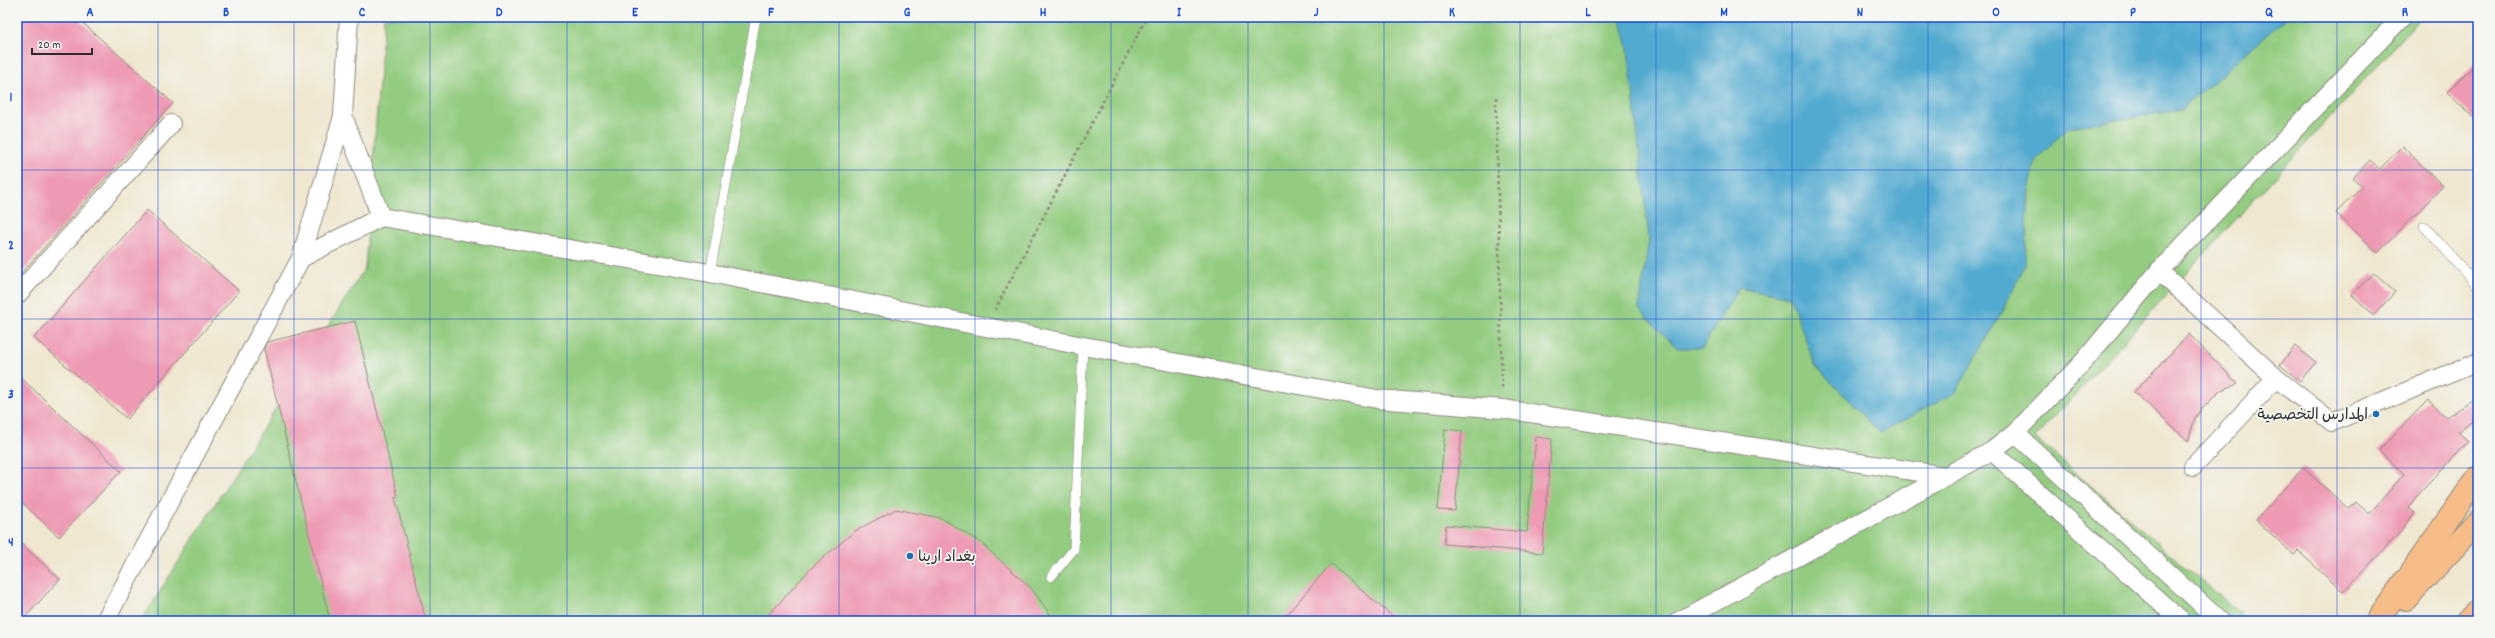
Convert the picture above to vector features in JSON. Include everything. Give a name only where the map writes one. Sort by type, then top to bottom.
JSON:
[{"type":"main road","points":[[2377,621],[2478,477]]},
{"type":"main road","points":[[2386,621],[2478,522]]},
{"type":"main road","points":[[2468,621],[2478,610]]},
{"type":"street","points":[[105,621],[301,258],[343,116],[349,17]]},
{"type":"street","points":[[1679,621],[1992,451],[2016,433],[2085,360],[2159,271],[2402,17]]},
{"type":"street","points":[[343,116],[381,217]]},
{"type":"street","points":[[17,295],[171,124]]},
{"type":"street","points":[[301,258],[381,217],[710,273],[1083,346],[1377,399],[1503,409],[1946,476]]},
{"type":"street","points":[[2159,271],[2276,378],[2332,422],[2478,362]]},
{"type":"street","points":[[2193,467],[2276,378]]},
{"type":"street","points":[[2016,433],[2220,621]]},
{"type":"street","points":[[1992,451],[2181,621]]},
{"type":"lane","points":[[710,273],[756,17]]},
{"type":"lane","points":[[2424,226],[2478,286]]},
{"type":"lane","points":[[1051,577],[1074,549],[1083,346]]},
{"type":"path","points":[[987,326],[1147,17]]},
{"type":"path","points":[[1496,97],[1503,409]]},
{"type":"green space","points":[[384,17],[2422,17],[2035,438],[2249,621],[141,621],[365,268]]},
{"type":"water","points":[[1620,17],[2287,17],[2180,110],[2069,127],[2036,160],[2029,190],[2025,265],[1999,317],[1956,392],[1880,433],[1815,365],[1790,297],[1739,287],[1702,348],[1677,348],[1639,309],[1649,239],[1628,48]]},
{"type":"building","points":[[17,17],[76,17],[173,103],[17,278]]},
{"type":"building","points":[[2478,61],[2478,122],[2447,92]]},
{"type":"building","points":[[2402,146],[2443,186],[2378,253],[2336,213],[2362,186],[2353,178],[2370,160],[2380,169]]},
{"type":"building","points":[[147,210],[239,291],[127,419],[34,338]]},
{"type":"building","points":[[2373,273],[2395,292],[2374,315],[2352,295]]},
{"type":"building","points":[[355,321],[398,497],[395,497],[426,621],[330,621],[264,349],[267,342]]},
{"type":"building","points":[[2189,334],[2238,384],[2221,390],[2202,409],[2195,418],[2188,441],[2134,392]]},
{"type":"building","points":[[2295,346],[2316,362],[2300,381],[2280,365]]},
{"type":"building","points":[[17,374],[121,471],[59,537],[17,498]]},
{"type":"building","points":[[2478,396],[2478,418],[2458,432],[2468,441],[2419,494],[2409,508],[2415,513],[2397,536],[2343,592],[2298,551],[2294,555],[2256,520],[2303,468],[2349,509],[2356,502],[2369,514],[2404,474],[2379,450],[2428,400],[2446,417]]},
{"type":"building","points":[[1445,429],[1462,431],[1455,511],[1438,510]]},
{"type":"building","points":[[1536,437],[1552,439],[1542,553],[1444,544],[1446,525],[1527,532]]},
{"type":"building","name":"بغداد ارينا","points":[[896,509],[941,518],[981,543],[1031,588],[1055,621],[763,621],[811,568],[855,531]]},
{"type":"building","points":[[17,540],[60,579],[22,621],[17,621]]},
{"type":"building","points":[[1331,564],[1398,621],[1281,621]]},
{"type":"place","name":"المدارس التخصصية","points":[[2376,414]]},
{"type":"place","name":"بغداد ارينا","points":[[910,556]]}]
